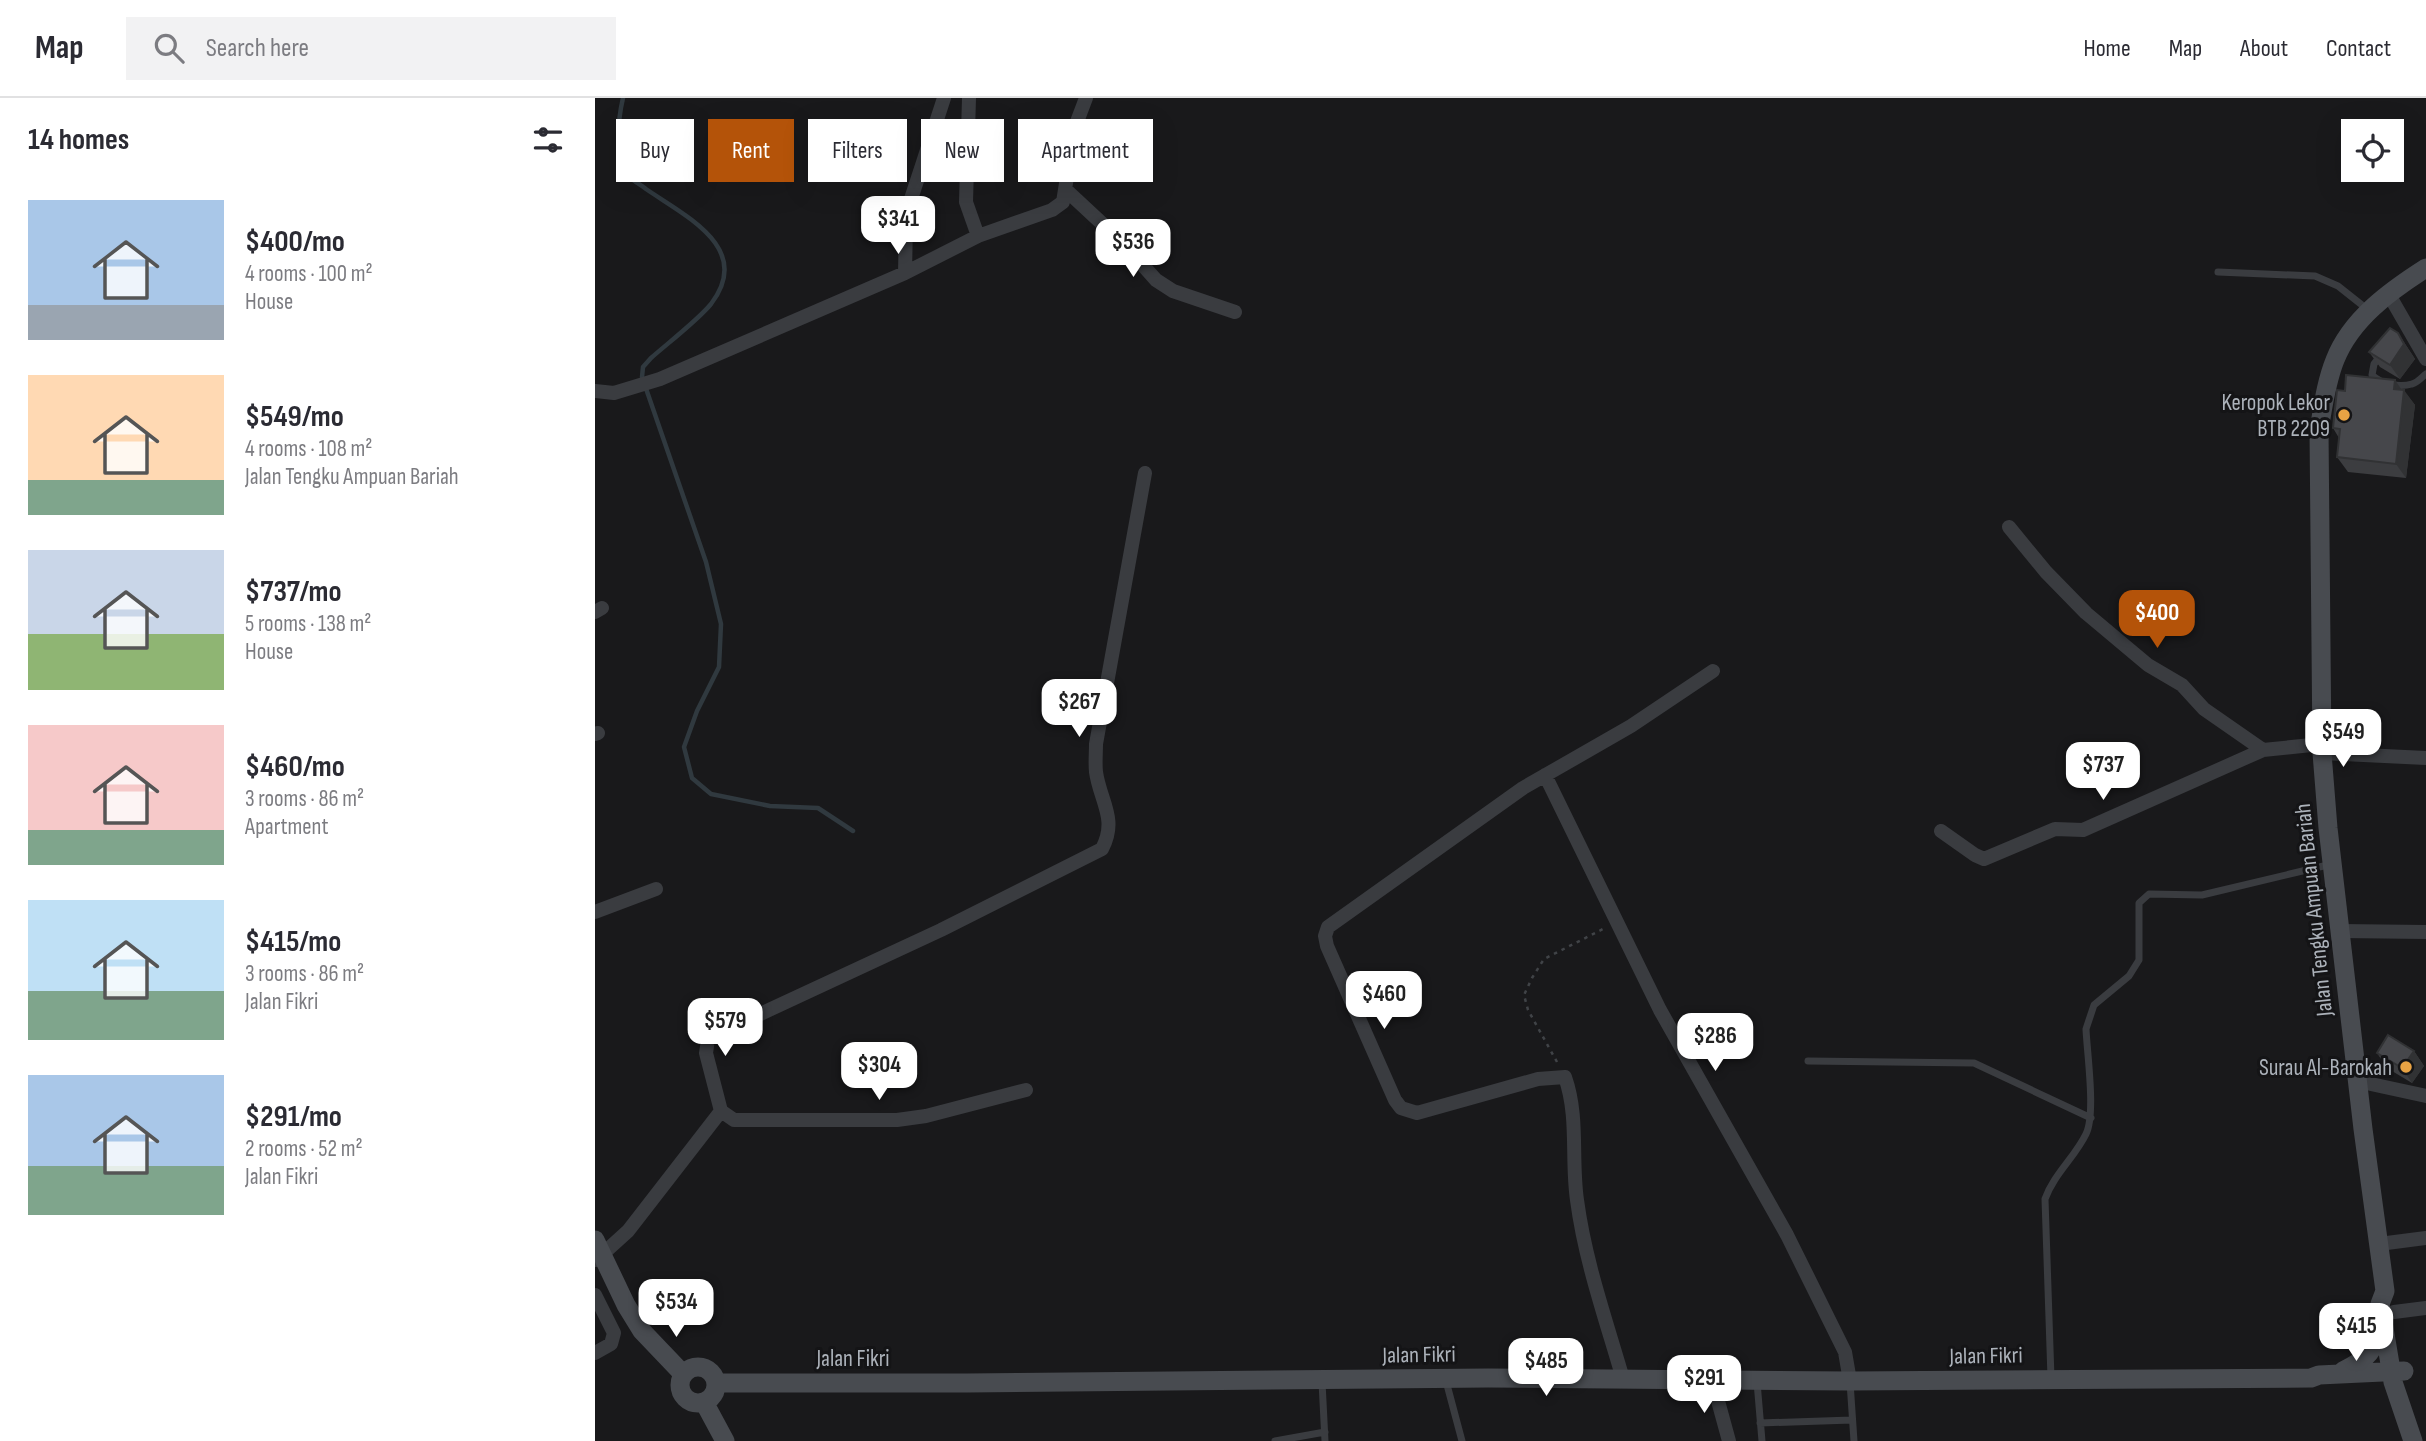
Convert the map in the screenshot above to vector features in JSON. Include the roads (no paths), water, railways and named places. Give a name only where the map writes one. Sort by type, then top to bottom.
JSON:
[{"type":"street","points":[[905,273],[906,223],[911,199],[944,98]]},
{"type":"street","points":[[969,98],[966,193],[969,213],[978,236]]},
{"type":"street","points":[[595,391],[614,393],[660,379],[905,273],[978,236],[1052,210],[1063,202],[1075,127],[1086,98]]},
{"type":"street","points":[[1066,190],[1123,243],[1156,280],[1173,291],[1235,312]]},
{"type":"street","name":"Jalan Tengku Ampuan Bariah","points":[[2413,1441],[2386,1303],[2357,1081],[2321,748],[2319,430],[2324,396],[2335,359],[2352,330],[2388,293],[2426,268]]},
{"type":"street","points":[[2388,293],[2403,330],[2426,359]]},
{"type":"street","points":[[1026,1090],[926,1116],[897,1120],[734,1120],[721,1111],[706,1053],[708,1040],[715,1035],[941,930],[1103,849],[1108,837],[1108,812],[1096,773],[1096,744],[1145,473]]},
{"type":"street","points":[[2010,527],[2046,572],[2086,613],[2148,665],[2182,685],[2204,709],[2263,750]]},
{"type":"street","points":[[1623,1379],[1596,1288],[1577,1204],[1574,1184],[1573,1106],[1565,1077],[1538,1079],[1417,1113],[1401,1108],[1395,1100],[1325,936],[1328,927],[1545,775],[1631,726],[1713,671]]},
{"type":"street","points":[[1941,831],[1985,859],[2055,829],[2083,830],[2263,750],[2321,748],[2426,758]]},
{"type":"street","points":[[1545,775],[1615,922],[1694,1072],[1787,1235],[1845,1352],[1850,1381]]},
{"type":"street","points":[[595,912],[656,889]]},
{"type":"street","points":[[2340,931],[2426,932]]},
{"type":"street","points":[[2357,1081],[2426,1096]]},
{"type":"street","points":[[683,1374],[642,1331],[598,1252],[628,1231],[721,1111]]},
{"type":"street","points":[[2379,1244],[2426,1238]]},
{"type":"street","points":[[595,1295],[614,1333],[611,1344],[595,1353]]},
{"type":"street","points":[[2339,1374],[2364,1360],[2374,1345],[2386,1303],[2426,1308]]},
{"type":"street","points":[[699,1367],[710,1372],[716,1383],[713,1395],[704,1402],[693,1402],[684,1396],[680,1385],[683,1374],[699,1367]]},
{"type":"street","name":"Jalan Fikri","points":[[716,1383],[1322,1379],[1850,1381],[2311,1378],[2339,1374],[2399,1376]]},
{"type":"street","name":"Jalan Tengku Ampuan Bariah","points":[[2399,1376],[2425,1441]]},
{"type":"street","name":"Jalan Fikri","points":[[2311,1378],[2320,1382],[2340,1383],[2399,1376]]},
{"type":"street","points":[[1712,1379],[1729,1441]]},
{"type":"street","points":[[704,1402],[725,1441]]},
{"type":"lane","points":[[2218,272],[2315,276],[2338,286],[2371,311]]},
{"type":"lane","points":[[2390,345],[2374,364],[2372,375],[2379,381],[2401,385],[2414,384],[2426,374]]},
{"type":"lane","points":[[2051,1379],[2045,1199],[2050,1185],[2087,1133],[2091,1118],[2086,1029],[2088,1016],[2094,1004],[2129,976],[2139,960],[2140,903],[2149,894],[2202,895],[2333,864]]},
{"type":"lane","points":[[1808,1061],[1975,1063],[2091,1118]]},
{"type":"lane","points":[[1322,1379],[1325,1441]]},
{"type":"lane","points":[[1445,1379],[1462,1441]]},
{"type":"lane","points":[[1757,1379],[1762,1441]]},
{"type":"lane","points":[[1850,1381],[1854,1441]]},
{"type":"lane","points":[[1760,1423],[1852,1420]]},
{"type":"lane","points":[[1275,1441],[1325,1432]]},
{"type":"waterway","points":[[623,98],[619,149],[624,168],[633,180],[695,222],[720,250],[724,266],[722,284],[711,304],[651,358],[643,367],[642,377],[706,562],[721,624],[719,667],[697,711],[684,747],[692,778],[711,794],[770,806],[818,808],[853,831]]},
{"type":"place","name":"Keropok Lekor BTB 2209","points":[[2344,415]]},
{"type":"place","name":"Surau Al-Barokah","points":[[2406,1067]]}]
